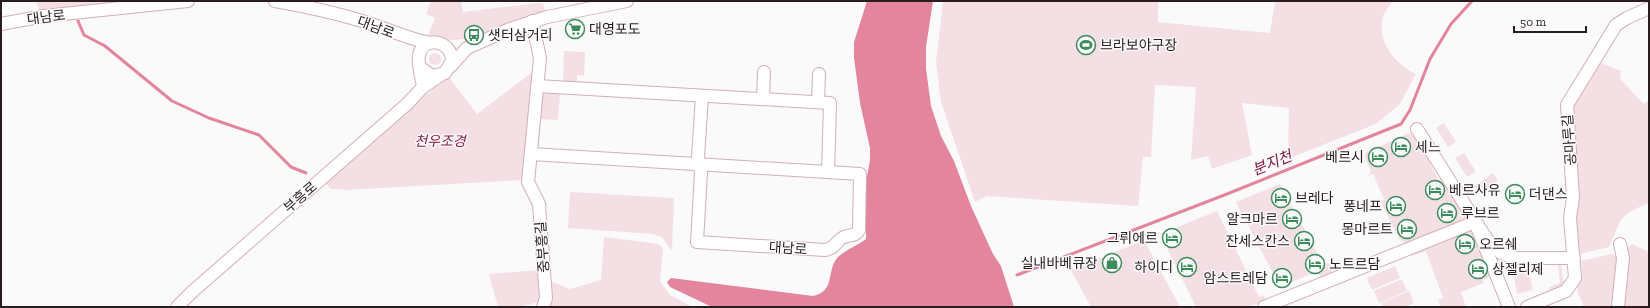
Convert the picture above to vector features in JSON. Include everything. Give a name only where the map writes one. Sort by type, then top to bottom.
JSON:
[{"type":"street","name":"대남로","points":[[1,24],[44,16],[188,1]]},
{"type":"street","name":"대남로","points":[[275,1],[336,14],[374,25],[408,39],[430,43]]},
{"type":"street","points":[[419,63],[432,76],[441,75],[467,48],[532,21],[627,1]]},
{"type":"street","name":"공마루길","points":[[1527,307],[1560,293],[1570,287],[1575,278],[1570,218],[1573,197],[1567,105],[1616,25],[1649,8]]},
{"type":"street","points":[[531,154],[540,58],[532,21]]},
{"type":"street","points":[[408,39],[419,63],[422,87]]},
{"type":"street","points":[[419,63],[422,49],[430,43],[434,42],[467,48]]},
{"type":"street","points":[[444,45],[448,48],[452,56],[451,66]]},
{"type":"street","points":[[763,99],[764,72]]},
{"type":"street","points":[[818,102],[819,74]]},
{"type":"street","name":"부흥로","points":[[177,307],[192,292],[407,104],[422,87],[441,75]]},
{"type":"street","points":[[537,86],[830,103],[828,172]]},
{"type":"street","name":"대남로","points":[[531,154],[700,164],[860,174],[860,230],[855,235],[842,238],[836,246],[825,250],[697,242],[701,172],[700,164],[698,157],[702,96]]},
{"type":"street","points":[[1417,129],[1475,222],[1494,248],[1508,256],[1525,259],[1574,258]]},
{"type":"street","name":"중부흥길","points":[[531,154],[528,182],[539,204],[546,298],[543,307]]},
{"type":"street","points":[[1264,307],[1475,222]]},
{"type":"street","points":[[1475,222],[1509,307]]},
{"type":"street","points":[[1618,307],[1623,258],[1620,244]]},
{"type":"green space","points":[[36,1],[136,1],[40,12]]},
{"type":"green space","points":[[431,1],[461,1],[463,12],[538,3],[543,4],[545,11],[476,36],[465,39],[448,40],[428,35],[435,18],[426,14]]},
{"type":"green space","points":[[943,1],[1158,1],[1158,22],[1270,33],[1275,1],[1393,1],[1384,14],[1382,33],[1384,41],[1388,50],[1400,64],[1416,74],[1400,104],[1376,124],[1282,161],[1288,151],[1289,108],[1242,103],[1252,155],[1212,169],[1208,156],[1191,160],[1196,87],[1155,85],[1151,157],[1143,157],[1138,206],[987,196],[975,202],[941,102],[936,62]]},
{"type":"green space","points":[[564,51],[585,52],[584,76],[577,75],[577,83],[563,82]]},
{"type":"green space","points":[[433,53],[437,53],[441,59],[437,65],[433,65],[429,61],[429,57]]},
{"type":"green space","points":[[1598,62],[1621,71],[1620,79],[1644,104],[1649,100],[1649,203],[1631,211],[1622,219],[1609,247],[1580,254],[1578,252],[1574,218],[1572,111],[1577,93]]},
{"type":"green space","name":"천우조경","points":[[534,71],[523,180],[347,190],[331,189],[326,184],[328,179],[448,76],[477,114]]},
{"type":"green space","points":[[545,92],[560,92],[558,120],[539,119],[542,94]]},
{"type":"green space","points":[[1444,123],[1456,142],[1448,147],[1436,128]]},
{"type":"green space","points":[[1409,133],[1416,136],[1438,179],[1443,177],[1467,216],[1465,220],[1405,243],[1400,240],[1380,201],[1384,199],[1373,174],[1368,176],[1371,171],[1364,155],[1367,152]]},
{"type":"green space","points":[[1464,153],[1476,172],[1467,177],[1455,158]]},
{"type":"green space","points":[[1493,173],[1498,180],[1481,193],[1475,186]]},
{"type":"green space","points":[[1280,184],[1324,265],[1329,263],[1332,270],[1331,273],[1321,278],[1318,271],[1280,287],[1236,202]]},
{"type":"green space","points":[[570,192],[674,198],[672,251],[662,237],[653,234],[568,228]]},
{"type":"green space","points":[[1217,211],[1259,297],[1265,295],[1264,301],[1249,307],[1196,307],[1160,234]]},
{"type":"green space","points":[[1472,229],[1492,276],[1483,280],[1484,283],[1461,292],[1466,307],[1441,307],[1438,300],[1443,298],[1426,251],[1412,256],[1410,252]]},
{"type":"green space","points":[[604,237],[659,244],[663,249],[660,281],[670,295],[693,307],[549,307],[550,281],[570,289],[601,280]]},
{"type":"green space","points":[[1144,240],[1180,307],[1091,307],[1071,270]]},
{"type":"green space","points":[[1632,244],[1649,252],[1649,307],[1622,307],[1627,252],[1628,248]]},
{"type":"green space","points":[[1612,254],[1617,257],[1613,307],[1584,307],[1577,291],[1582,271],[1581,261]]},
{"type":"green space","points":[[1526,264],[1542,266],[1542,268],[1529,271],[1533,290],[1517,294],[1513,270]]},
{"type":"green space","points":[[1558,265],[1561,265],[1564,286],[1550,291],[1549,287],[1560,283]]},
{"type":"green space","points":[[1395,266],[1400,278],[1372,290],[1367,278]]},
{"type":"green space","points":[[539,270],[540,299],[531,305],[498,307],[489,274]]},
{"type":"green space","points":[[1402,279],[1407,291],[1379,303],[1374,291]]},
{"type":"green space","points":[[1409,291],[1414,303],[1405,307],[1383,307],[1381,303]]},
{"type":"shaded area","points":[[867,1],[933,1],[926,47],[926,69],[931,106],[941,136],[954,161],[971,206],[993,254],[1001,266],[1014,307],[712,307],[670,287],[667,282],[671,278],[813,296],[820,294],[827,287],[837,258],[866,239],[866,182],[870,160],[870,148],[860,103],[854,58],[854,42]]},
{"type":"waterway","name":"분지천","points":[[1017,275],[1227,194],[1401,124],[1410,110],[1430,59],[1451,24],[1472,1]]},
{"type":"waterway","points":[[78,21],[84,35],[105,46],[172,101],[209,118],[259,135],[291,167],[306,173]]},
{"type":"place","name":"대영포도","points":[[575,29]]},
{"type":"place","name":"샛터삼거리","points":[[474,35]]},
{"type":"place","name":"브라보야구장","points":[[1086,45]]},
{"type":"place","name":"세느","points":[[1401,147]]},
{"type":"place","name":"베르시","points":[[1378,157]]},
{"type":"place","name":"베르사유","points":[[1435,190]]},
{"type":"place","name":"더댄스","points":[[1515,194]]},
{"type":"place","name":"브레다","points":[[1281,198]]},
{"type":"place","name":"퐁네프","points":[[1396,206]]},
{"type":"place","name":"루브르","points":[[1447,213]]},
{"type":"place","name":"알크마르","points":[[1292,219]]},
{"type":"place","name":"몽마르트","points":[[1407,229]]},
{"type":"place","name":"그뤼에르","points":[[1172,238]]},
{"type":"place","name":"잔세스칸스","points":[[1304,241]]},
{"type":"place","name":"오르쉐","points":[[1465,244]]},
{"type":"place","name":"실내바베큐장","points":[[1112,263]]},
{"type":"place","name":"노트르담","points":[[1315,264]]},
{"type":"place","name":"하이디","points":[[1187,267]]},
{"type":"place","name":"상젤리제","points":[[1478,269]]},
{"type":"place","name":"암스트레담","points":[[1282,278]]}]
